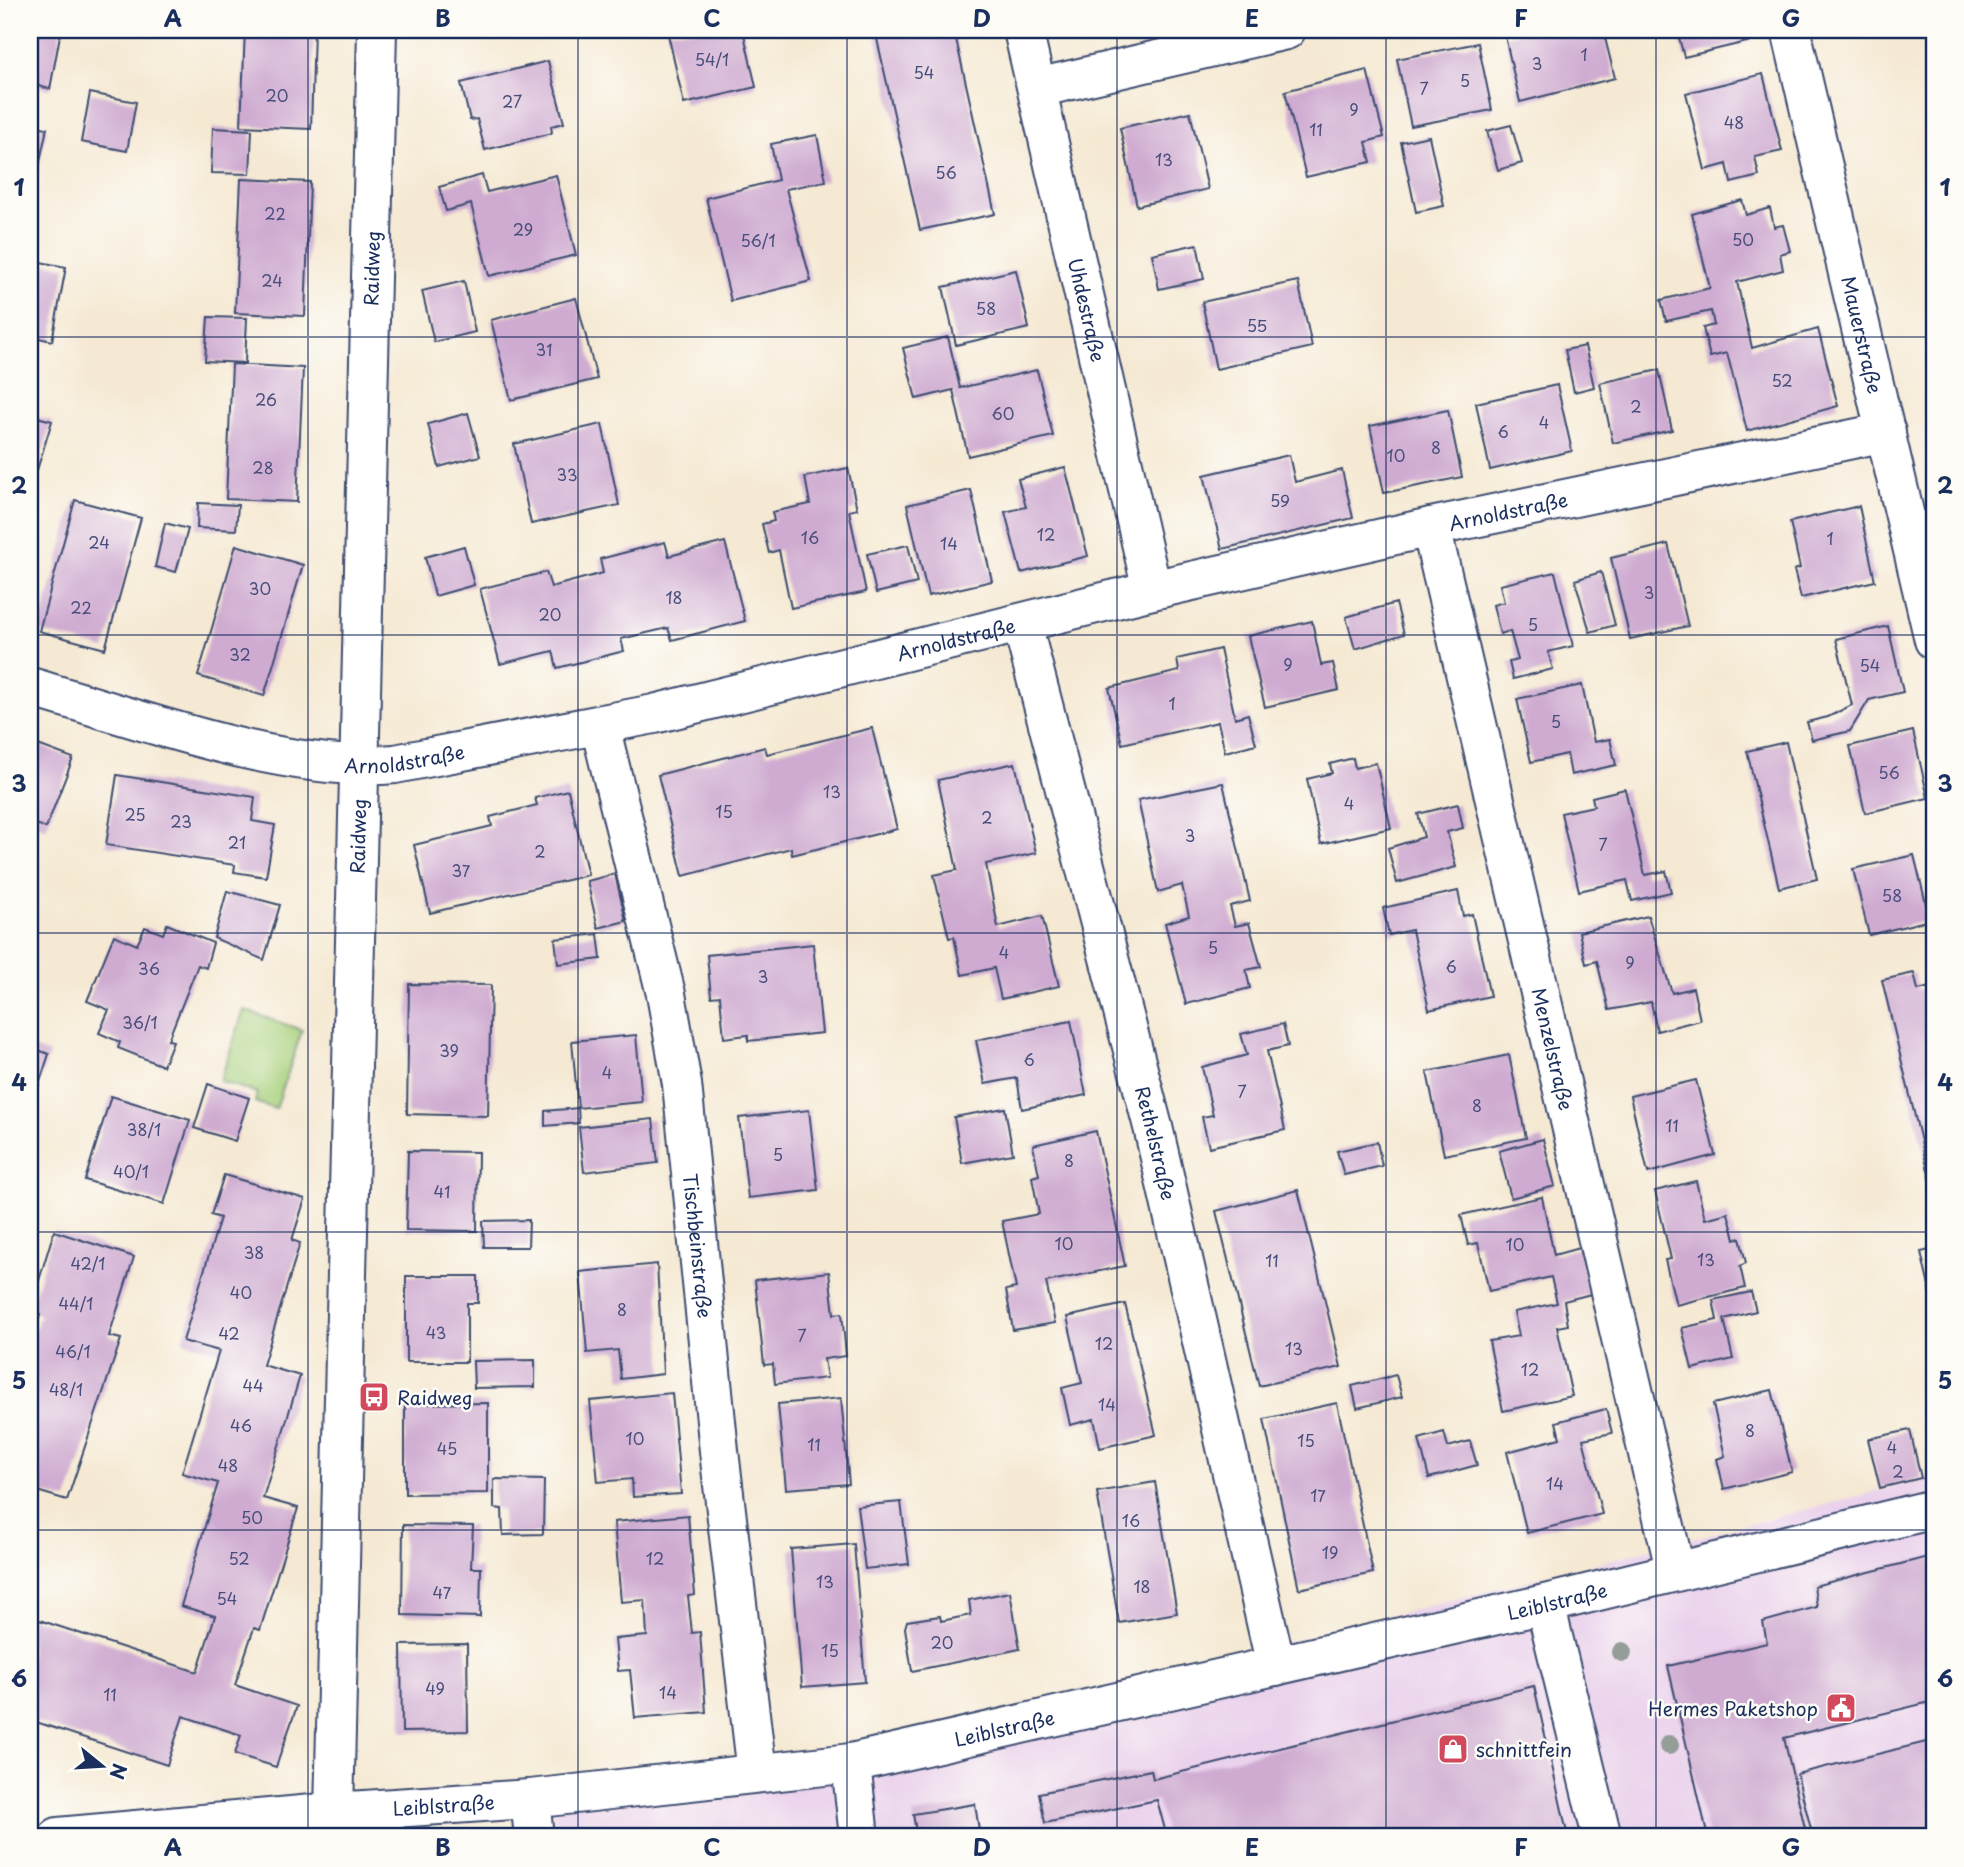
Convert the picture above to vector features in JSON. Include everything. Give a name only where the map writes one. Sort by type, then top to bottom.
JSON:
[{"type":"street","name":"Raidweg","points":[[334,1811],[377,30]]},
{"type":"street","name":"Uhdestraße","points":[[1023,30],[1152,590]]},
{"type":"street","points":[[1037,88],[1286,30]]},
{"type":"street","name":"Mauerstraße","points":[[1791,30],[1934,640]]},
{"type":"street","name":"Arnoldstraße","points":[[30,687],[198,736],[296,758],[359,767],[395,764],[600,726],[1152,590],[1431,527],[1886,432]]},
{"type":"street","name":"Menzelstraße","points":[[1431,527],[1675,1569]]},
{"type":"street","name":"Rethelstraße","points":[[1022,624],[1153,1127],[1276,1666]]},
{"type":"street","name":"Tischbeinstraße","points":[[600,726],[666,994],[682,1084],[719,1451],[757,1773]]},
{"type":"street","name":"Leiblstraße","points":[[58,1837],[334,1811],[530,1799],[851,1763],[1545,1604],[1675,1569],[1934,1508]]},
{"type":"street","points":[[1545,1604],[1602,1837]]},
{"type":"street","points":[[851,1763],[859,1837]]},
{"type":"street","points":[[530,1799],[534,1837]]},
{"type":"shaded area","points":[[1934,1477],[1934,1837],[556,1837],[551,1793],[832,1758]]},
{"type":"green space","points":[[244,1010],[302,1030],[276,1109],[255,1102],[257,1093],[220,1081]]},
{"type":"building","points":[[30,30],[61,30],[50,89],[30,84]]},
{"type":"building","points":[[245,30],[314,30],[311,129],[241,126]]},
{"type":"building","points":[[667,30],[743,30],[756,87],[684,104]]},
{"type":"building","points":[[875,30],[954,30],[995,214],[920,230]]},
{"type":"building","points":[[1530,30],[1603,30],[1615,78],[1520,102],[1505,36]]},
{"type":"building","points":[[1677,30],[1748,30],[1751,41],[1684,57]]},
{"type":"building","points":[[1478,43],[1492,110],[1411,126],[1397,59]]},
{"type":"building","points":[[548,61],[564,123],[551,126],[552,133],[485,150],[477,119],[470,120],[461,83]]},
{"type":"building","points":[[1367,70],[1384,137],[1366,142],[1371,162],[1306,177],[1285,91]]},
{"type":"building","points":[[1763,74],[1782,151],[1755,157],[1759,176],[1731,183],[1727,164],[1705,170],[1686,93]]},
{"type":"building","points":[[90,93],[136,102],[127,151],[81,142]]},
{"type":"building","points":[[1190,112],[1208,189],[1137,206],[1120,128]]},
{"type":"building","points":[[30,125],[47,128],[31,204],[30,204]]},
{"type":"building","points":[[1511,125],[1522,163],[1498,170],[1487,131]]},
{"type":"building","points":[[213,128],[252,130],[250,174],[211,173]]},
{"type":"building","points":[[817,135],[826,181],[786,189],[811,281],[731,301],[706,198],[778,180],[771,144]]},
{"type":"building","points":[[1429,136],[1444,206],[1416,212],[1401,142]]},
{"type":"building","points":[[482,175],[487,192],[556,175],[576,255],[489,276],[471,204],[446,211],[439,187]]},
{"type":"building","points":[[241,179],[310,182],[305,316],[235,313]]},
{"type":"building","points":[[1742,200],[1746,215],[1770,208],[1774,227],[1783,225],[1790,251],[1780,254],[1783,270],[1737,282],[1752,348],[1818,329],[1838,406],[1747,431],[1727,353],[1710,357],[1703,328],[1714,325],[1711,311],[1666,321],[1661,300],[1710,288],[1692,214]]},
{"type":"building","points":[[1197,244],[1204,279],[1159,289],[1152,254]]},
{"type":"building","points":[[30,260],[66,267],[52,341],[30,336]]},
{"type":"building","points":[[1016,270],[1029,328],[956,345],[943,287]]},
{"type":"building","points":[[464,281],[475,332],[434,342],[422,291]]},
{"type":"building","points":[[1298,281],[1312,347],[1216,369],[1202,302]]},
{"type":"building","points":[[576,298],[597,379],[511,400],[491,320]]},
{"type":"building","points":[[208,317],[247,318],[245,363],[205,361]]},
{"type":"building","points":[[948,337],[960,388],[1037,370],[1053,436],[968,456],[953,390],[916,399],[903,348]]},
{"type":"building","points":[[1585,346],[1594,387],[1574,392],[1565,350]]},
{"type":"building","points":[[232,364],[303,368],[297,502],[226,499]]},
{"type":"building","points":[[1659,370],[1672,430],[1613,443],[1600,383]]},
{"type":"building","points":[[1557,385],[1572,451],[1490,470],[1476,403]]},
{"type":"building","points":[[1448,410],[1462,477],[1384,493],[1370,426]]},
{"type":"building","points":[[468,413],[480,456],[439,467],[428,424]]},
{"type":"building","points":[[30,415],[52,421],[37,470],[32,469],[30,475]]},
{"type":"building","points":[[602,424],[619,505],[531,524],[514,444]]},
{"type":"building","points":[[1289,455],[1295,482],[1342,470],[1353,518],[1222,549],[1204,475]]},
{"type":"building","points":[[1065,467],[1088,556],[1021,573],[1005,512],[1026,507],[1018,479]]},
{"type":"building","points":[[848,468],[857,509],[849,511],[866,592],[791,608],[779,550],[769,553],[762,524],[774,521],[772,512],[810,504],[805,477]]},
{"type":"building","points":[[971,490],[992,581],[928,596],[907,505]]},
{"type":"building","points":[[75,500],[141,518],[105,649],[39,631]]},
{"type":"building","points":[[198,503],[238,505],[236,530],[197,528]]},
{"type":"building","points":[[1859,506],[1875,581],[1801,598],[1794,570],[1800,568],[1790,522]]},
{"type":"building","points":[[165,523],[188,529],[176,572],[155,567]]},
{"type":"building","points":[[665,542],[669,556],[725,542],[745,621],[672,640],[668,628],[621,639],[624,651],[557,668],[553,651],[500,664],[480,589],[546,572],[551,587],[603,573],[600,559]]},
{"type":"building","points":[[1668,544],[1688,626],[1630,639],[1611,558]]},
{"type":"building","points":[[236,545],[303,565],[264,696],[198,676]]},
{"type":"building","points":[[908,545],[917,583],[876,593],[867,554]]},
{"type":"building","points":[[464,546],[474,585],[435,596],[425,557]]},
{"type":"building","points":[[1555,572],[1573,646],[1548,652],[1553,669],[1513,679],[1509,662],[1518,660],[1510,631],[1500,634],[1493,605],[1504,602],[1500,585]]},
{"type":"building","points":[[1601,572],[1615,625],[1590,632],[1575,580]]},
{"type":"building","points":[[1396,603],[1404,634],[1355,649],[1346,617]]},
{"type":"building","points":[[1312,621],[1321,665],[1333,663],[1339,690],[1265,707],[1248,636]]},
{"type":"building","points":[[1888,626],[1903,692],[1869,700],[1850,731],[1812,740],[1807,722],[1828,717],[1852,705],[1836,639]]},
{"type":"building","points":[[1220,649],[1235,718],[1248,714],[1256,744],[1225,752],[1218,722],[1122,744],[1109,688],[1179,671],[1177,659]]},
{"type":"building","points":[[1582,685],[1594,742],[1610,739],[1616,765],[1571,775],[1567,754],[1531,762],[1517,699]]},
{"type":"building","points":[[872,728],[897,829],[792,855],[791,848],[683,876],[658,775],[765,747],[767,754]]},
{"type":"building","points":[[1913,731],[1928,798],[1865,813],[1850,746]]},
{"type":"building","points":[[30,742],[73,758],[46,828],[30,822]]},
{"type":"building","points":[[1786,742],[1817,879],[1779,888],[1747,751]]},
{"type":"building","points":[[1353,758],[1355,768],[1376,763],[1391,828],[1321,844],[1307,779],[1332,773],[1330,764]]},
{"type":"building","points":[[1015,763],[1036,853],[986,864],[998,927],[1042,916],[1059,986],[1001,999],[994,968],[962,975],[954,937],[949,938],[934,875],[957,870],[938,780]]},
{"type":"building","points":[[117,775],[255,797],[252,821],[275,825],[266,877],[234,872],[235,865],[106,845]]},
{"type":"building","points":[[1223,783],[1250,901],[1230,906],[1235,926],[1249,923],[1261,967],[1246,970],[1250,988],[1186,1004],[1165,923],[1189,916],[1182,885],[1158,892],[1138,800]]},
{"type":"building","points":[[1625,789],[1645,875],[1666,871],[1671,892],[1632,901],[1627,880],[1579,891],[1561,813],[1594,806],[1592,797]]},
{"type":"building","points":[[568,790],[588,875],[430,913],[414,845],[492,826],[490,817],[537,805],[535,798]]},
{"type":"building","points":[[1458,804],[1463,828],[1447,832],[1456,867],[1397,883],[1388,848],[1424,837],[1418,814]]},
{"type":"building","points":[[1914,855],[1930,920],[1869,935],[1853,869]]},
{"type":"building","points":[[615,874],[626,921],[598,928],[587,881]]},
{"type":"building","points":[[227,891],[280,905],[264,960],[214,938]]},
{"type":"building","points":[[1458,891],[1463,916],[1472,914],[1490,996],[1429,1010],[1412,930],[1389,935],[1383,908]]},
{"type":"building","points":[[1648,916],[1672,993],[1693,988],[1700,1020],[1657,1031],[1651,1002],[1609,1010],[1597,961],[1586,964],[1579,932]]},
{"type":"building","points":[[167,924],[213,943],[206,968],[198,965],[168,1040],[173,1041],[163,1066],[118,1048],[120,1042],[99,1033],[109,1010],[87,1001],[114,935],[137,945],[145,927],[163,934]]},
{"type":"building","points":[[598,934],[601,959],[558,964],[555,939]]},
{"type":"building","points":[[813,944],[822,1033],[748,1041],[748,1035],[724,1038],[720,996],[711,997],[707,955]]},
{"type":"building","points":[[1914,973],[1918,990],[1934,986],[1933,1191],[1882,980]]},
{"type":"building","points":[[409,984],[491,985],[488,1116],[407,1114]]},
{"type":"building","points":[[1071,1021],[1086,1095],[1022,1109],[1017,1078],[985,1084],[976,1040]]},
{"type":"building","points":[[1283,1024],[1288,1046],[1267,1051],[1285,1130],[1209,1147],[1202,1117],[1213,1115],[1202,1067],[1247,1055],[1241,1034]]},
{"type":"building","points":[[636,1035],[642,1102],[578,1108],[572,1041]]},
{"type":"building","points":[[30,1047],[49,1054],[30,1112]]},
{"type":"building","points":[[1509,1055],[1526,1138],[1444,1155],[1427,1072]]},
{"type":"building","points":[[1696,1080],[1715,1155],[1648,1173],[1630,1096]]},
{"type":"building","points":[[208,1084],[249,1098],[235,1141],[194,1128]]},
{"type":"building","points":[[111,1096],[190,1120],[164,1204],[85,1180]]},
{"type":"building","points":[[578,1108],[579,1123],[545,1126],[545,1111]]},
{"type":"building","points":[[1005,1108],[1013,1154],[962,1163],[954,1117]]},
{"type":"building","points":[[809,1110],[818,1190],[748,1198],[739,1118]]},
{"type":"building","points":[[653,1119],[658,1163],[584,1172],[579,1127]]},
{"type":"building","points":[[1096,1131],[1125,1266],[1046,1282],[1055,1323],[1013,1330],[1006,1290],[1016,1288],[1002,1221],[1039,1214],[1032,1177],[1039,1175],[1033,1145]]},
{"type":"building","points":[[1543,1139],[1555,1186],[1511,1198],[1499,1151]]},
{"type":"building","points":[[1377,1142],[1382,1166],[1344,1175],[1337,1151]]},
{"type":"building","points":[[408,1151],[478,1152],[477,1231],[406,1230]]},
{"type":"building","points":[[224,1175],[305,1199],[292,1240],[300,1243],[263,1365],[300,1376],[263,1498],[298,1508],[260,1630],[254,1628],[235,1685],[297,1706],[276,1767],[235,1754],[241,1735],[183,1716],[167,1765],[30,1720],[30,1617],[197,1672],[215,1616],[181,1606],[218,1483],[182,1473],[219,1351],[183,1341],[220,1218],[211,1215]]},
{"type":"building","points":[[1696,1181],[1705,1219],[1728,1213],[1735,1239],[1740,1238],[1746,1263],[1740,1266],[1745,1288],[1676,1305],[1665,1260],[1671,1259],[1655,1191]]},
{"type":"building","points":[[1298,1190],[1341,1367],[1259,1386],[1216,1211]]},
{"type":"building","points":[[1542,1197],[1554,1255],[1579,1248],[1591,1294],[1564,1301],[1568,1325],[1557,1327],[1572,1396],[1503,1411],[1489,1341],[1519,1336],[1514,1312],[1557,1303],[1551,1277],[1489,1291],[1478,1243],[1468,1245],[1461,1215]]},
{"type":"building","points":[[529,1220],[528,1247],[484,1247],[483,1221]]},
{"type":"building","points":[[54,1231],[134,1257],[109,1336],[121,1339],[67,1500],[30,1489],[30,1346],[40,1315],[30,1310]]},
{"type":"building","points":[[1934,1249],[1934,1303],[1933,1304],[1921,1252]]},
{"type":"building","points":[[657,1264],[663,1374],[621,1379],[618,1350],[587,1353],[580,1272]]},
{"type":"building","points":[[829,1272],[834,1314],[842,1313],[846,1356],[824,1359],[827,1378],[775,1384],[773,1364],[764,1365],[755,1280]]},
{"type":"building","points":[[406,1276],[478,1276],[478,1303],[467,1303],[467,1362],[406,1362]]},
{"type":"building","points":[[1751,1292],[1756,1311],[1724,1319],[1733,1359],[1692,1369],[1682,1328],[1717,1320],[1713,1300]]},
{"type":"building","points":[[1125,1304],[1156,1435],[1100,1448],[1094,1419],[1070,1425],[1062,1388],[1082,1383],[1067,1317]]},
{"type":"building","points":[[535,1360],[535,1387],[474,1388],[473,1361]]},
{"type":"building","points":[[1396,1375],[1402,1397],[1357,1408],[1352,1386]]},
{"type":"building","points":[[1772,1390],[1792,1472],[1724,1489],[1717,1459],[1725,1456],[1713,1404]]},
{"type":"building","points":[[672,1393],[681,1494],[633,1497],[632,1479],[598,1482],[590,1401]]},
{"type":"building","points":[[841,1398],[849,1484],[786,1489],[778,1404]]},
{"type":"building","points":[[488,1403],[488,1493],[405,1494],[405,1404]]},
{"type":"building","points":[[1337,1403],[1373,1573],[1299,1589],[1264,1419]]},
{"type":"building","points":[[1606,1409],[1612,1433],[1583,1439],[1602,1514],[1527,1533],[1507,1452],[1560,1438],[1556,1422]]},
{"type":"building","points":[[1910,1430],[1921,1478],[1880,1488],[1868,1439]]},
{"type":"building","points":[[1444,1432],[1448,1447],[1470,1441],[1477,1465],[1429,1478],[1419,1439]]},
{"type":"building","points":[[494,1479],[544,1480],[543,1534],[503,1535],[502,1509],[494,1508]]},
{"type":"building","points":[[1155,1482],[1177,1613],[1119,1623],[1097,1492]]},
{"type":"building","points":[[901,1502],[909,1564],[865,1569],[857,1506]]},
{"type":"building","points":[[688,1515],[695,1595],[688,1596],[692,1633],[700,1632],[706,1712],[635,1718],[630,1670],[618,1671],[615,1639],[647,1636],[645,1600],[621,1602],[614,1522]]},
{"type":"building","points":[[403,1525],[473,1526],[471,1568],[481,1568],[480,1617],[402,1615]]},
{"type":"building","points":[[854,1544],[865,1682],[802,1687],[791,1549]]},
{"type":"building","points":[[1932,1556],[1934,1701],[1784,1738],[1807,1837],[1708,1837],[1668,1666],[1767,1643],[1763,1622],[1817,1607],[1814,1586]]},
{"type":"building","points":[[1010,1592],[1020,1649],[912,1671],[905,1628],[907,1621],[940,1616],[941,1621],[971,1615],[969,1600]]},
{"type":"building","points":[[467,1644],[468,1731],[402,1732],[401,1645]]},
{"type":"building","points":[[1534,1686],[1568,1837],[1167,1837],[1157,1800],[1045,1823],[1039,1793],[1151,1770],[1153,1779]]},
{"type":"building","points":[[1934,1740],[1934,1837],[1813,1837],[1797,1774]]},
{"type":"building","points":[[975,1804],[980,1837],[917,1837],[913,1814]]},
{"type":"place","name":"Raidweg","points":[[374,1397]]},
{"type":"place","name":"Hermes Paketshop","points":[[1841,1708]]},
{"type":"place","name":"schnittfein","points":[[1453,1749]]}]
